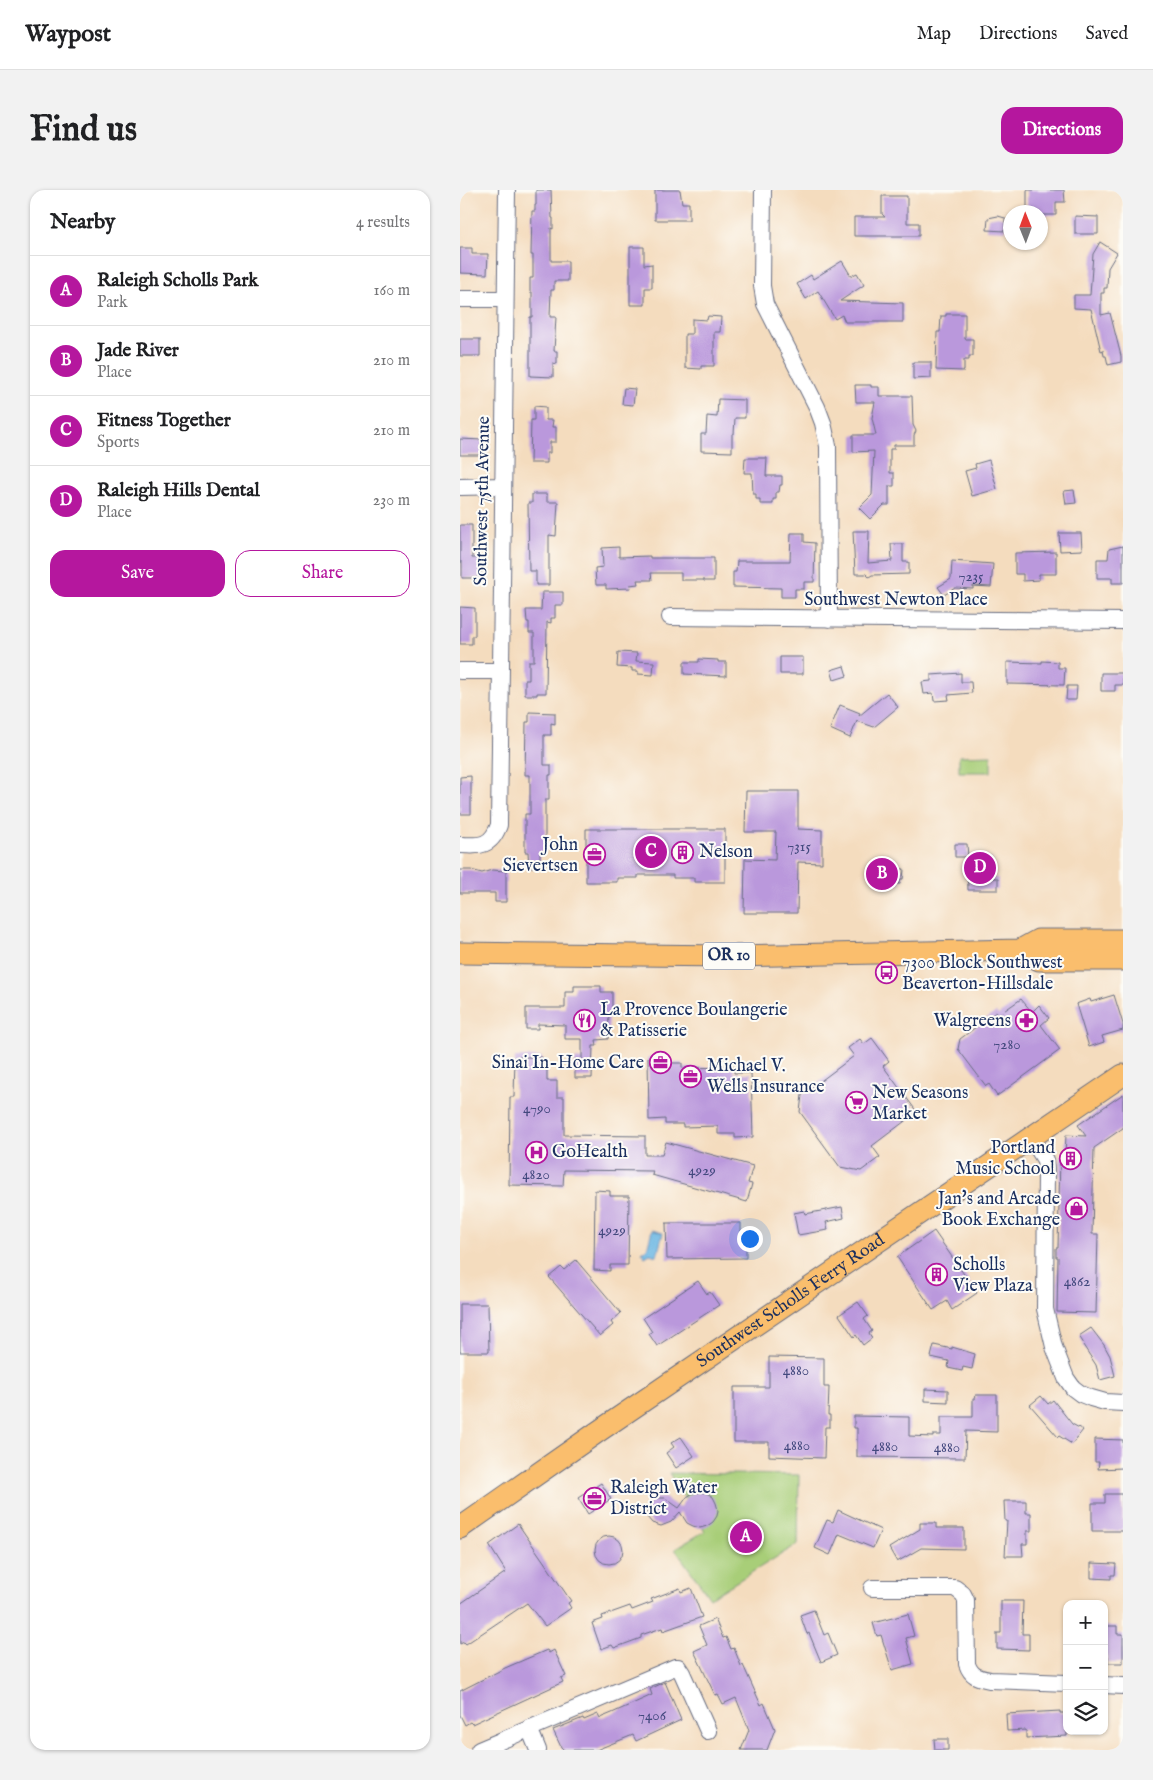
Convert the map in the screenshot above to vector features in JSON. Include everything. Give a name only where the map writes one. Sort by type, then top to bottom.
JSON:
[{"type":"main road","name":"OR 10","points":[[460,953],[728,956],[1020,950],[1038,940],[1123,940]]},
{"type":"main road","name":"OR 10","points":[[1020,950],[1039,960],[1123,960]]},
{"type":"main road","name":"Southwest Scholls Ferry Road","points":[[460,1528],[607,1425],[1123,1075]]},
{"type":"street","name":"Southwest 75th Avenue","points":[[460,845],[477,846],[486,844],[491,840],[499,825],[506,190]]},
{"type":"street","points":[[763,190],[762,286],[765,304],[817,408],[823,423],[828,446],[829,619]]},
{"type":"street","points":[[460,299],[505,299]]},
{"type":"street","points":[[460,487],[503,486]]},
{"type":"street","name":"Southwest Newton Place","points":[[670,617],[1123,621]]},
{"type":"street","points":[[460,671],[500,670]]},
{"type":"street","points":[[1031,1138],[1045,1160],[1046,1169],[1046,1309],[1054,1347],[1066,1378],[1073,1388],[1091,1398],[1123,1404]]},
{"type":"street","points":[[872,1588],[956,1588],[963,1594],[966,1600],[967,1664],[973,1675],[990,1680],[1063,1684]]},
{"type":"street","points":[[479,1750],[671,1668],[678,1667],[708,1731]]},
{"type":"street","points":[[1108,1685],[1123,1686]]},
{"type":"street","points":[[529,1728],[538,1750]]},
{"type":"green space","points":[[991,755],[991,772],[959,772],[959,756]]},
{"type":"green space","points":[[669,1473],[799,1475],[798,1544],[710,1598],[675,1549],[705,1531]]},
{"type":"water","points":[[652,1230],[663,1233],[657,1256],[650,1254],[645,1257],[642,1252],[647,1249]]},
{"type":"building","points":[[536,190],[551,190],[553,229],[551,228],[551,261],[568,261],[568,281],[554,281],[554,290],[551,290],[550,317],[556,317],[554,351],[557,351],[557,364],[553,363],[553,377],[530,376],[532,292],[530,292],[530,278],[533,278],[533,255],[531,255],[532,211],[535,211]]},
{"type":"building","points":[[655,190],[680,190],[682,203],[689,203],[689,220],[655,220]]},
{"type":"building","points":[[1027,190],[1064,190],[1065,202],[1056,202],[1056,215],[1048,215],[1048,205],[1027,205]]},
{"type":"building","points":[[882,196],[907,196],[907,223],[919,223],[919,236],[854,236],[854,217],[885,217],[882,214]]},
{"type":"building","points":[[998,216],[1003,217],[1003,231],[987,230],[988,218]]},
{"type":"building","points":[[1075,216],[1098,217],[1098,234],[1075,234]]},
{"type":"building","points":[[1100,242],[1117,253],[1108,268],[1107,288],[1104,288],[1104,293],[1101,293],[1101,315],[1110,313],[1121,356],[1121,362],[1108,365],[1103,350],[1101,351],[1091,309],[1074,308],[1074,295],[1090,295],[1093,254]]},
{"type":"building","points":[[630,247],[644,247],[644,265],[652,264],[652,288],[645,288],[645,305],[630,305]]},
{"type":"building","points":[[460,248],[472,248],[472,254],[488,254],[487,274],[460,273]]},
{"type":"building","points":[[842,261],[851,276],[857,273],[864,285],[840,301],[903,303],[903,322],[845,322],[842,315],[835,319],[818,291],[806,299],[797,284],[811,275],[813,279]]},
{"type":"building","points":[[946,314],[965,314],[965,339],[973,339],[973,356],[969,356],[969,360],[964,360],[964,371],[936,370],[937,332],[940,332],[941,316],[946,316]]},
{"type":"building","points":[[708,316],[721,317],[720,332],[714,332],[714,366],[701,366],[701,369],[685,368],[685,334],[692,334],[692,319],[707,320]]},
{"type":"building","points":[[460,339],[480,339],[480,356],[460,356]]},
{"type":"building","points":[[913,362],[931,362],[931,378],[913,379]]},
{"type":"building","points":[[855,385],[879,387],[879,396],[912,396],[913,425],[916,431],[914,445],[894,445],[894,449],[890,449],[890,473],[894,473],[894,486],[889,486],[889,505],[884,505],[870,519],[859,508],[872,495],[874,451],[853,452],[853,435],[876,435],[872,418],[875,402],[856,402]]},
{"type":"building","points":[[624,388],[635,389],[633,405],[622,404]]},
{"type":"building","points":[[718,399],[745,400],[745,418],[735,418],[734,434],[732,434],[732,452],[701,451],[701,434],[706,434],[707,416],[717,417]]},
{"type":"building","points":[[534,406],[546,407],[546,420],[553,420],[552,427],[556,427],[556,442],[550,442],[550,453],[547,453],[547,463],[530,463],[531,420],[534,420]]},
{"type":"building","points":[[460,439],[483,440],[483,455],[460,455]]},
{"type":"building","points":[[745,458],[767,458],[766,476],[782,476],[782,485],[780,485],[779,492],[776,492],[776,499],[773,499],[773,504],[760,504],[760,499],[756,499],[756,494],[753,494],[752,473],[744,473]]},
{"type":"building","points":[[989,460],[997,489],[972,496],[965,471],[976,468],[975,464]]},
{"type":"building","points":[[1074,490],[1076,503],[1066,504],[1064,491]]},
{"type":"building","points":[[532,494],[547,494],[547,502],[558,502],[556,536],[549,535],[549,585],[536,585],[536,571],[529,571],[528,503],[532,503]]},
{"type":"building","points":[[460,525],[472,525],[472,558],[481,558],[481,578],[462,578]]},
{"type":"building","points":[[853,531],[869,531],[868,563],[892,561],[891,544],[903,544],[903,562],[909,562],[909,574],[872,575],[869,577],[866,574],[855,574]]},
{"type":"building","points":[[791,533],[804,533],[804,542],[815,543],[814,582],[804,582],[804,589],[795,589],[795,597],[781,597],[781,588],[733,587],[733,572],[736,572],[737,561],[790,561]]},
{"type":"building","points":[[1059,533],[1081,533],[1082,550],[1060,551]]},
{"type":"building","points":[[1123,546],[1123,583],[1112,583],[1112,578],[1097,578],[1097,559],[1108,559],[1109,549]]},
{"type":"building","points":[[619,547],[619,557],[714,558],[714,581],[681,580],[681,573],[651,573],[652,580],[637,580],[638,584],[630,585],[631,588],[606,589],[606,585],[596,585],[595,568],[603,567],[602,548]]},
{"type":"building","points":[[1056,552],[1056,574],[1039,574],[1039,580],[1023,581],[1023,574],[1015,574],[1015,553]]},
{"type":"building","points":[[952,561],[993,564],[991,587],[955,588],[944,595],[938,587],[951,579]]},
{"type":"building","points":[[542,592],[563,592],[563,605],[555,605],[555,618],[551,618],[551,623],[547,622],[546,693],[525,695],[525,680],[529,680],[529,661],[534,661],[534,633],[529,633],[526,610],[541,610]]},
{"type":"building","points":[[460,607],[475,608],[475,636],[472,636],[472,644],[460,644]]},
{"type":"building","points":[[618,652],[637,653],[636,661],[654,662],[653,675],[638,674],[638,671],[632,671],[632,668],[617,667]]},
{"type":"building","points":[[780,657],[803,657],[803,674],[780,674]]},
{"type":"building","points":[[699,659],[726,662],[726,676],[684,674],[684,662],[699,662]]},
{"type":"building","points":[[1042,661],[1058,662],[1058,668],[1065,668],[1064,685],[1007,684],[1007,662],[1042,663]]},
{"type":"building","points":[[844,666],[847,676],[834,680],[831,670]]},
{"type":"building","points":[[961,673],[961,682],[971,682],[972,693],[948,695],[949,700],[934,701],[933,693],[924,694],[922,682],[931,681],[931,675]]},
{"type":"building","points":[[1101,673],[1123,673],[1123,685],[1115,685],[1115,691],[1101,691]]},
{"type":"building","points":[[1067,686],[1077,686],[1076,700],[1066,700]]},
{"type":"building","points":[[887,693],[898,707],[874,727],[857,721],[850,738],[830,729],[840,705],[860,713],[859,716]]},
{"type":"building","points":[[529,712],[555,713],[555,724],[551,723],[551,735],[544,735],[544,765],[551,765],[551,775],[549,775],[549,800],[545,800],[545,852],[540,852],[540,867],[529,867],[528,852],[525,852],[525,814],[530,814],[530,775],[525,775],[526,722],[529,722]]},
{"type":"building","points":[[471,776],[471,814],[460,814],[460,777]]},
{"type":"building","points":[[746,791],[798,791],[798,829],[822,830],[822,863],[798,862],[797,913],[744,913],[745,859],[775,860],[776,832],[745,832]]},
{"type":"building","points":[[586,829],[725,829],[725,882],[694,882],[694,878],[673,878],[673,875],[638,875],[638,878],[617,878],[617,882],[586,882]]},
{"type":"building","points":[[955,844],[967,844],[968,857],[955,857]]},
{"type":"building","points":[[967,858],[992,859],[992,878],[998,878],[998,890],[968,890]]},
{"type":"building","points":[[875,867],[900,867],[900,869],[904,869],[903,879],[900,879],[900,884],[875,884],[875,878],[873,878]]},
{"type":"building","points":[[460,870],[482,873],[492,870],[506,871],[506,902],[495,902],[495,893],[460,893]]},
{"type":"building","name":"La Provence Boulangerie & Patisserie","points":[[574,986],[601,986],[601,992],[612,992],[612,1012],[609,1012],[608,1039],[596,1040],[597,1046],[593,1046],[592,1078],[575,1078],[575,1059],[582,1060],[582,1039],[565,1039],[565,1025],[538,1024],[538,1029],[526,1029],[526,1008],[565,1008],[565,992],[574,992]]},
{"type":"building","points":[[1114,995],[1123,1030],[1102,1036],[1104,1042],[1089,1047],[1076,1004],[1090,999],[1091,1002]]},
{"type":"building","name":"Walgreens","points":[[1021,999],[1032,1012],[1039,1005],[1049,1018],[1041,1025],[1060,1050],[997,1096],[989,1084],[986,1086],[958,1049],[960,1039],[996,1012],[998,1015]]},
{"type":"building","name":"New Seasons Market","points":[[872,1038],[889,1061],[883,1066],[917,1112],[872,1146],[880,1157],[861,1171],[840,1167],[800,1112],[802,1095],[854,1056],[848,1048],[860,1039],[864,1044]]},
{"type":"building","points":[[665,1056],[665,1063],[682,1063],[682,1068],[734,1067],[734,1073],[751,1073],[753,1137],[735,1138],[735,1134],[718,1134],[718,1126],[683,1127],[683,1124],[665,1124],[665,1119],[649,1120],[648,1057]]},
{"type":"building","points":[[515,1057],[542,1057],[541,1068],[547,1068],[547,1081],[557,1081],[557,1097],[564,1097],[564,1135],[645,1136],[645,1155],[662,1155],[666,1142],[753,1166],[748,1183],[752,1184],[747,1202],[652,1175],[653,1171],[564,1170],[563,1186],[509,1185],[510,1097],[514,1097]]},
{"type":"building","points":[[1123,1094],[1123,1128],[1094,1148],[1092,1234],[1098,1234],[1096,1313],[1057,1312],[1058,1257],[1056,1257],[1056,1248],[1058,1248],[1060,1155],[1065,1155],[1066,1135],[1086,1136],[1078,1125]]},
{"type":"building","points":[[595,1190],[610,1191],[610,1196],[629,1196],[628,1265],[610,1265],[610,1271],[594,1270]]},
{"type":"building","points":[[842,1207],[844,1218],[826,1222],[828,1230],[798,1235],[794,1213],[804,1211],[805,1214]]},
{"type":"building","points":[[666,1223],[741,1223],[741,1242],[746,1242],[746,1258],[667,1259]]},
{"type":"building","name":"Scholls View Plaza","points":[[934,1231],[977,1293],[952,1310],[947,1301],[933,1310],[897,1257]]},
{"type":"building","points":[[576,1260],[621,1313],[611,1322],[613,1325],[600,1336],[549,1277],[561,1267],[564,1270]]},
{"type":"building","points":[[698,1281],[707,1294],[710,1292],[719,1305],[657,1346],[649,1334],[652,1332],[643,1318]]},
{"type":"building","points":[[858,1302],[868,1316],[864,1319],[872,1331],[869,1333],[872,1338],[863,1345],[856,1335],[854,1337],[839,1315]]},
{"type":"building","points":[[460,1304],[488,1304],[489,1352],[460,1352]]},
{"type":"building","points":[[1091,1328],[1110,1356],[1115,1376],[1100,1380],[1096,1365],[1079,1336]]},
{"type":"building","points":[[934,1345],[952,1349],[952,1347],[975,1354],[972,1369],[963,1367],[962,1371],[948,1368],[949,1361],[931,1357]]},
{"type":"building","points":[[769,1357],[824,1358],[824,1387],[829,1387],[828,1415],[830,1415],[830,1427],[825,1427],[824,1458],[769,1456],[769,1442],[734,1442],[734,1387],[769,1387]]},
{"type":"building","points":[[925,1389],[948,1390],[948,1402],[925,1401]]},
{"type":"building","points":[[976,1395],[997,1395],[997,1432],[966,1431],[965,1458],[857,1457],[857,1428],[854,1428],[854,1416],[909,1417],[909,1436],[933,1437],[933,1435],[941,1435],[941,1417],[973,1417],[973,1399],[975,1399]]},
{"type":"building","points":[[1041,1396],[1048,1404],[1053,1400],[1072,1424],[1083,1430],[1072,1444],[1058,1437],[1030,1405]]},
{"type":"building","points":[[681,1437],[694,1456],[676,1468],[666,1453],[674,1447],[671,1443]]},
{"type":"building","points":[[1095,1439],[1123,1440],[1123,1468],[1098,1469],[1099,1462],[1095,1462]]},
{"type":"building","name":"Raleigh Water District","points":[[601,1483],[611,1499],[588,1514],[578,1498]]},
{"type":"building","points":[[693,1493],[707,1493],[713,1497],[718,1510],[713,1522],[707,1526],[700,1528],[687,1523],[680,1512],[671,1522],[661,1526],[652,1523],[647,1517],[647,1507],[655,1498],[665,1498],[679,1508],[687,1497]]},
{"type":"building","points":[[1105,1494],[1122,1494],[1123,1531],[1092,1531],[1092,1503],[1105,1503]]},
{"type":"building","points":[[1004,1501],[1026,1501],[1026,1513],[1031,1513],[1031,1531],[1027,1531],[1027,1544],[1022,1544],[1023,1556],[1005,1556],[1007,1521],[1005,1521]]},
{"type":"building","points":[[838,1510],[881,1530],[873,1548],[839,1534],[830,1555],[815,1548],[827,1520],[833,1522]]},
{"type":"building","points":[[920,1523],[936,1523],[936,1528],[964,1528],[964,1549],[921,1548],[897,1562],[889,1548],[920,1529]]},
{"type":"building","points":[[518,1524],[571,1601],[568,1603],[571,1608],[545,1626],[527,1603],[466,1644],[464,1642],[460,1644],[460,1604],[506,1572],[489,1545]]},
{"type":"building","points":[[609,1536],[619,1540],[623,1550],[619,1560],[609,1564],[599,1560],[595,1550],[599,1540]]},
{"type":"building","points":[[1091,1563],[1116,1564],[1115,1575],[1111,1575],[1111,1579],[1091,1578]]},
{"type":"building","points":[[680,1588],[681,1592],[691,1588],[702,1617],[663,1631],[662,1628],[641,1635],[641,1638],[614,1648],[612,1645],[601,1649],[592,1623],[603,1619],[602,1616],[630,1606],[632,1610],[653,1602],[651,1599]]},
{"type":"building","points":[[1001,1601],[1023,1601],[1022,1634],[1029,1634],[1029,1650],[997,1649],[997,1633],[1001,1633]]},
{"type":"building","points":[[814,1610],[824,1635],[828,1633],[837,1655],[821,1662],[800,1615]]},
{"type":"building","points":[[908,1614],[914,1636],[906,1638],[913,1664],[892,1670],[881,1635],[877,1636],[873,1623]]},
{"type":"building","points":[[715,1619],[723,1638],[726,1637],[731,1649],[734,1648],[761,1705],[764,1703],[775,1729],[767,1750],[741,1750],[749,1730],[736,1698],[723,1704],[718,1694],[715,1695],[694,1651],[707,1645],[699,1626]]},
{"type":"building","points":[[1108,1626],[1117,1626],[1117,1634],[1123,1634],[1123,1663],[1108,1663]]},
{"type":"building","points":[[547,1650],[549,1653],[554,1650],[566,1676],[561,1678],[563,1682],[472,1724],[470,1722],[465,1725],[460,1715],[460,1691],[505,1668]]},
{"type":"building","points":[[665,1682],[681,1720],[636,1741],[633,1735],[596,1750],[564,1750],[561,1747],[553,1730],[583,1718],[584,1720],[598,1714],[600,1718],[612,1713],[652,1695],[650,1689]]},
{"type":"building","points":[[1060,1711],[1060,1713],[1063,1713],[1063,1735],[1067,1736],[1026,1738],[1026,1730],[1007,1731],[1006,1714]]},
{"type":"building","points":[[934,1739],[948,1739],[948,1750],[935,1750]]},
{"type":"place","name":"Fitness Together","points":[[651,852]]},
{"type":"place","name":"Nelson","points":[[683,852]]},
{"type":"place","name":"John Sievertsen","points":[[594,855]]},
{"type":"place","name":"Raleigh Hills Dental","points":[[980,868]]},
{"type":"place","name":"Jade River","points":[[882,874]]},
{"type":"place","name":"7300 Block Southwest Beaverton-Hillsdale","points":[[886,973]]},
{"type":"place","name":"La Provence Boulangerie & Patisserie","points":[[584,1020]]},
{"type":"place","name":"Walgreens","points":[[1027,1021]]},
{"type":"place","name":"Sinai In-Home Care","points":[[660,1063]]},
{"type":"place","name":"Michael V. Wells Insurance","points":[[691,1076]]},
{"type":"place","name":"New Seasons Market","points":[[856,1103]]},
{"type":"place","name":"GoHealth","points":[[536,1152]]},
{"type":"place","name":"Portland Music School","points":[[1071,1158]]},
{"type":"place","name":"Jan's and Arcade Book Exchange","points":[[1076,1209]]},
{"type":"place","name":"Scholls View Plaza","points":[[937,1275]]},
{"type":"place","name":"Raleigh Water District","points":[[594,1498]]},
{"type":"place","name":"Raleigh Scholls Park","points":[[746,1537]]}]
